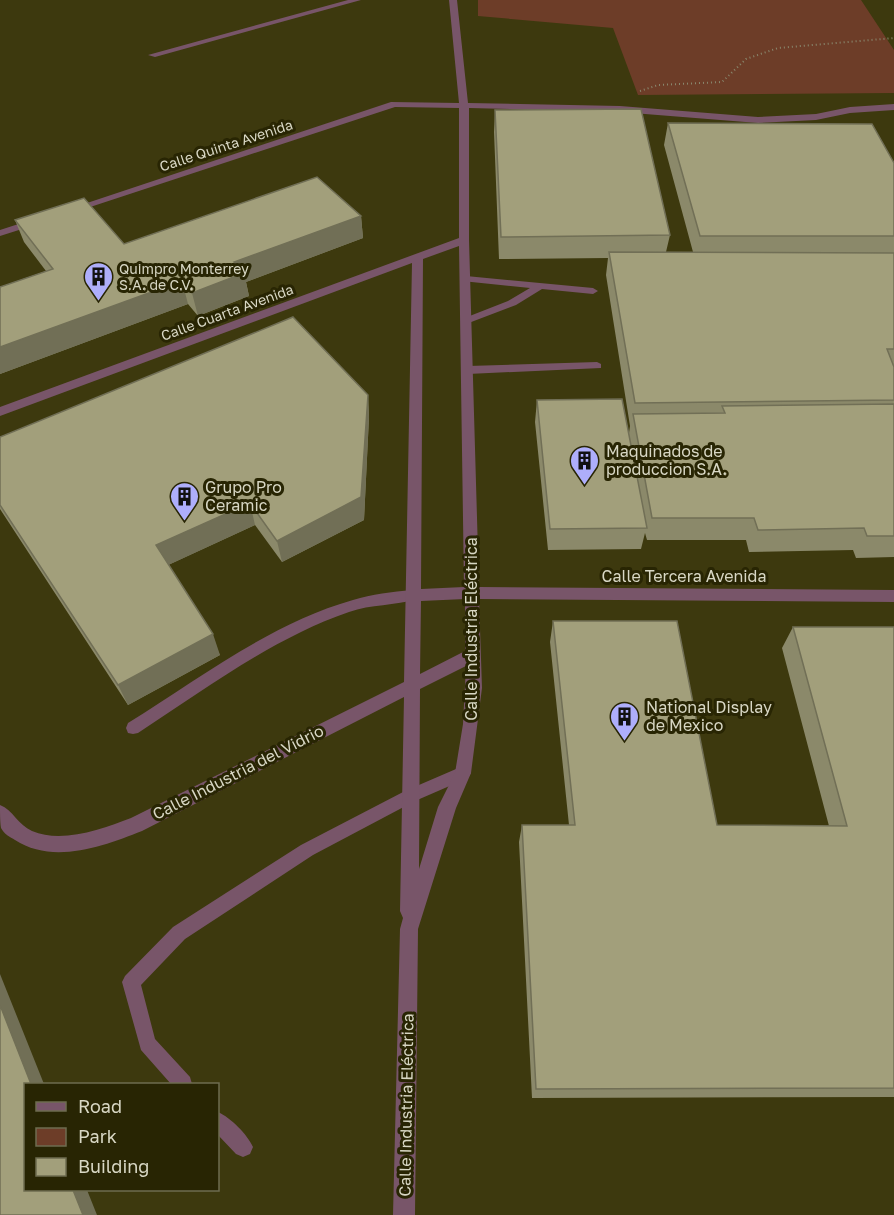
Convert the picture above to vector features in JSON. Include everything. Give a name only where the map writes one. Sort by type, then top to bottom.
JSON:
[{"type":"street","points":[[152,55],[357,0]]},
{"type":"street","name":"Calle Industria Eléctrica","points":[[404,1215],[409,929],[447,807],[463,773],[471,724],[474,654],[464,240],[464,105],[453,0]]},
{"type":"street","name":"Calle Quinta Avenida","points":[[56,215],[393,104],[621,110],[759,120],[816,117],[850,110],[894,107]]},
{"type":"street","points":[[0,233],[45,218]]},
{"type":"street","name":"Calle Cuarta Avenida","points":[[0,412],[464,240]]},
{"type":"street","points":[[409,929],[418,257]]},
{"type":"street","name":"Calle Tercera Avenida","points":[[412,595],[473,593],[894,596]]},
{"type":"street","name":"Calle Industria del Vidrio","points":[[0,813],[16,831],[32,840],[70,843],[99,839],[136,825],[474,654]]},
{"type":"lane","points":[[466,279],[593,291]]},
{"type":"lane","points":[[466,321],[512,303],[542,285]]},
{"type":"lane","points":[[468,370],[597,366]]},
{"type":"lane","points":[[133,728],[276,639],[337,610],[374,600],[412,595]]},
{"type":"lane","points":[[182,1083],[147,1044],[131,982],[179,933],[307,850],[410,796],[463,773]]},
{"type":"lane","points":[[219,1123],[243,1147]]},
{"type":"path","points":[[621,110],[635,93],[647,87],[722,82],[746,59],[759,53],[778,48],[894,38]]},
{"type":"shaded area","points":[[0,0],[894,0],[894,1215],[0,1215]]},
{"type":"green space","points":[[478,0],[861,0],[894,50],[894,93],[638,95],[613,28],[478,16]]},
{"type":"building","points":[[641,109],[670,235],[501,237],[495,110]]},
{"type":"building","points":[[668,123],[872,124],[894,163],[894,236],[700,236]]},
{"type":"building","points":[[317,177],[361,216],[234,262],[244,273],[192,293],[182,281],[0,347],[0,287],[53,269],[15,220],[84,198],[124,244]]},
{"type":"building","points":[[609,252],[894,253],[894,349],[887,349],[894,367],[894,400],[635,403]]},
{"type":"building","name":"Grupo Pro Ceramic","points":[[293,317],[368,395],[361,497],[277,541],[250,503],[156,545],[213,634],[118,685],[0,505],[0,437]]},
{"type":"building","name":"Maquinados de produccion S.A.","points":[[622,399],[647,528],[550,529],[537,400]]},
{"type":"building","points":[[894,404],[894,536],[867,536],[864,528],[758,530],[754,518],[652,518],[633,414],[725,413],[722,406]]},
{"type":"building","points":[[553,621],[677,621],[717,825],[847,826],[793,627],[894,627],[894,1088],[536,1089],[522,825],[575,825]]},
{"type":"building","points":[[0,1005],[31,1083],[24,1083],[24,1191],[73,1191],[83,1215],[0,1215]]},
{"type":"place","name":"Quimpro Monterrey S.A. de C.V.","points":[[98,302]]},
{"type":"place","name":"Maquinados de produccion S.A.","points":[[585,486]]},
{"type":"place","name":"Grupo Pro Ceramic","points":[[184,522]]},
{"type":"place","name":"National Display de Mexico","points":[[625,742]]}]
